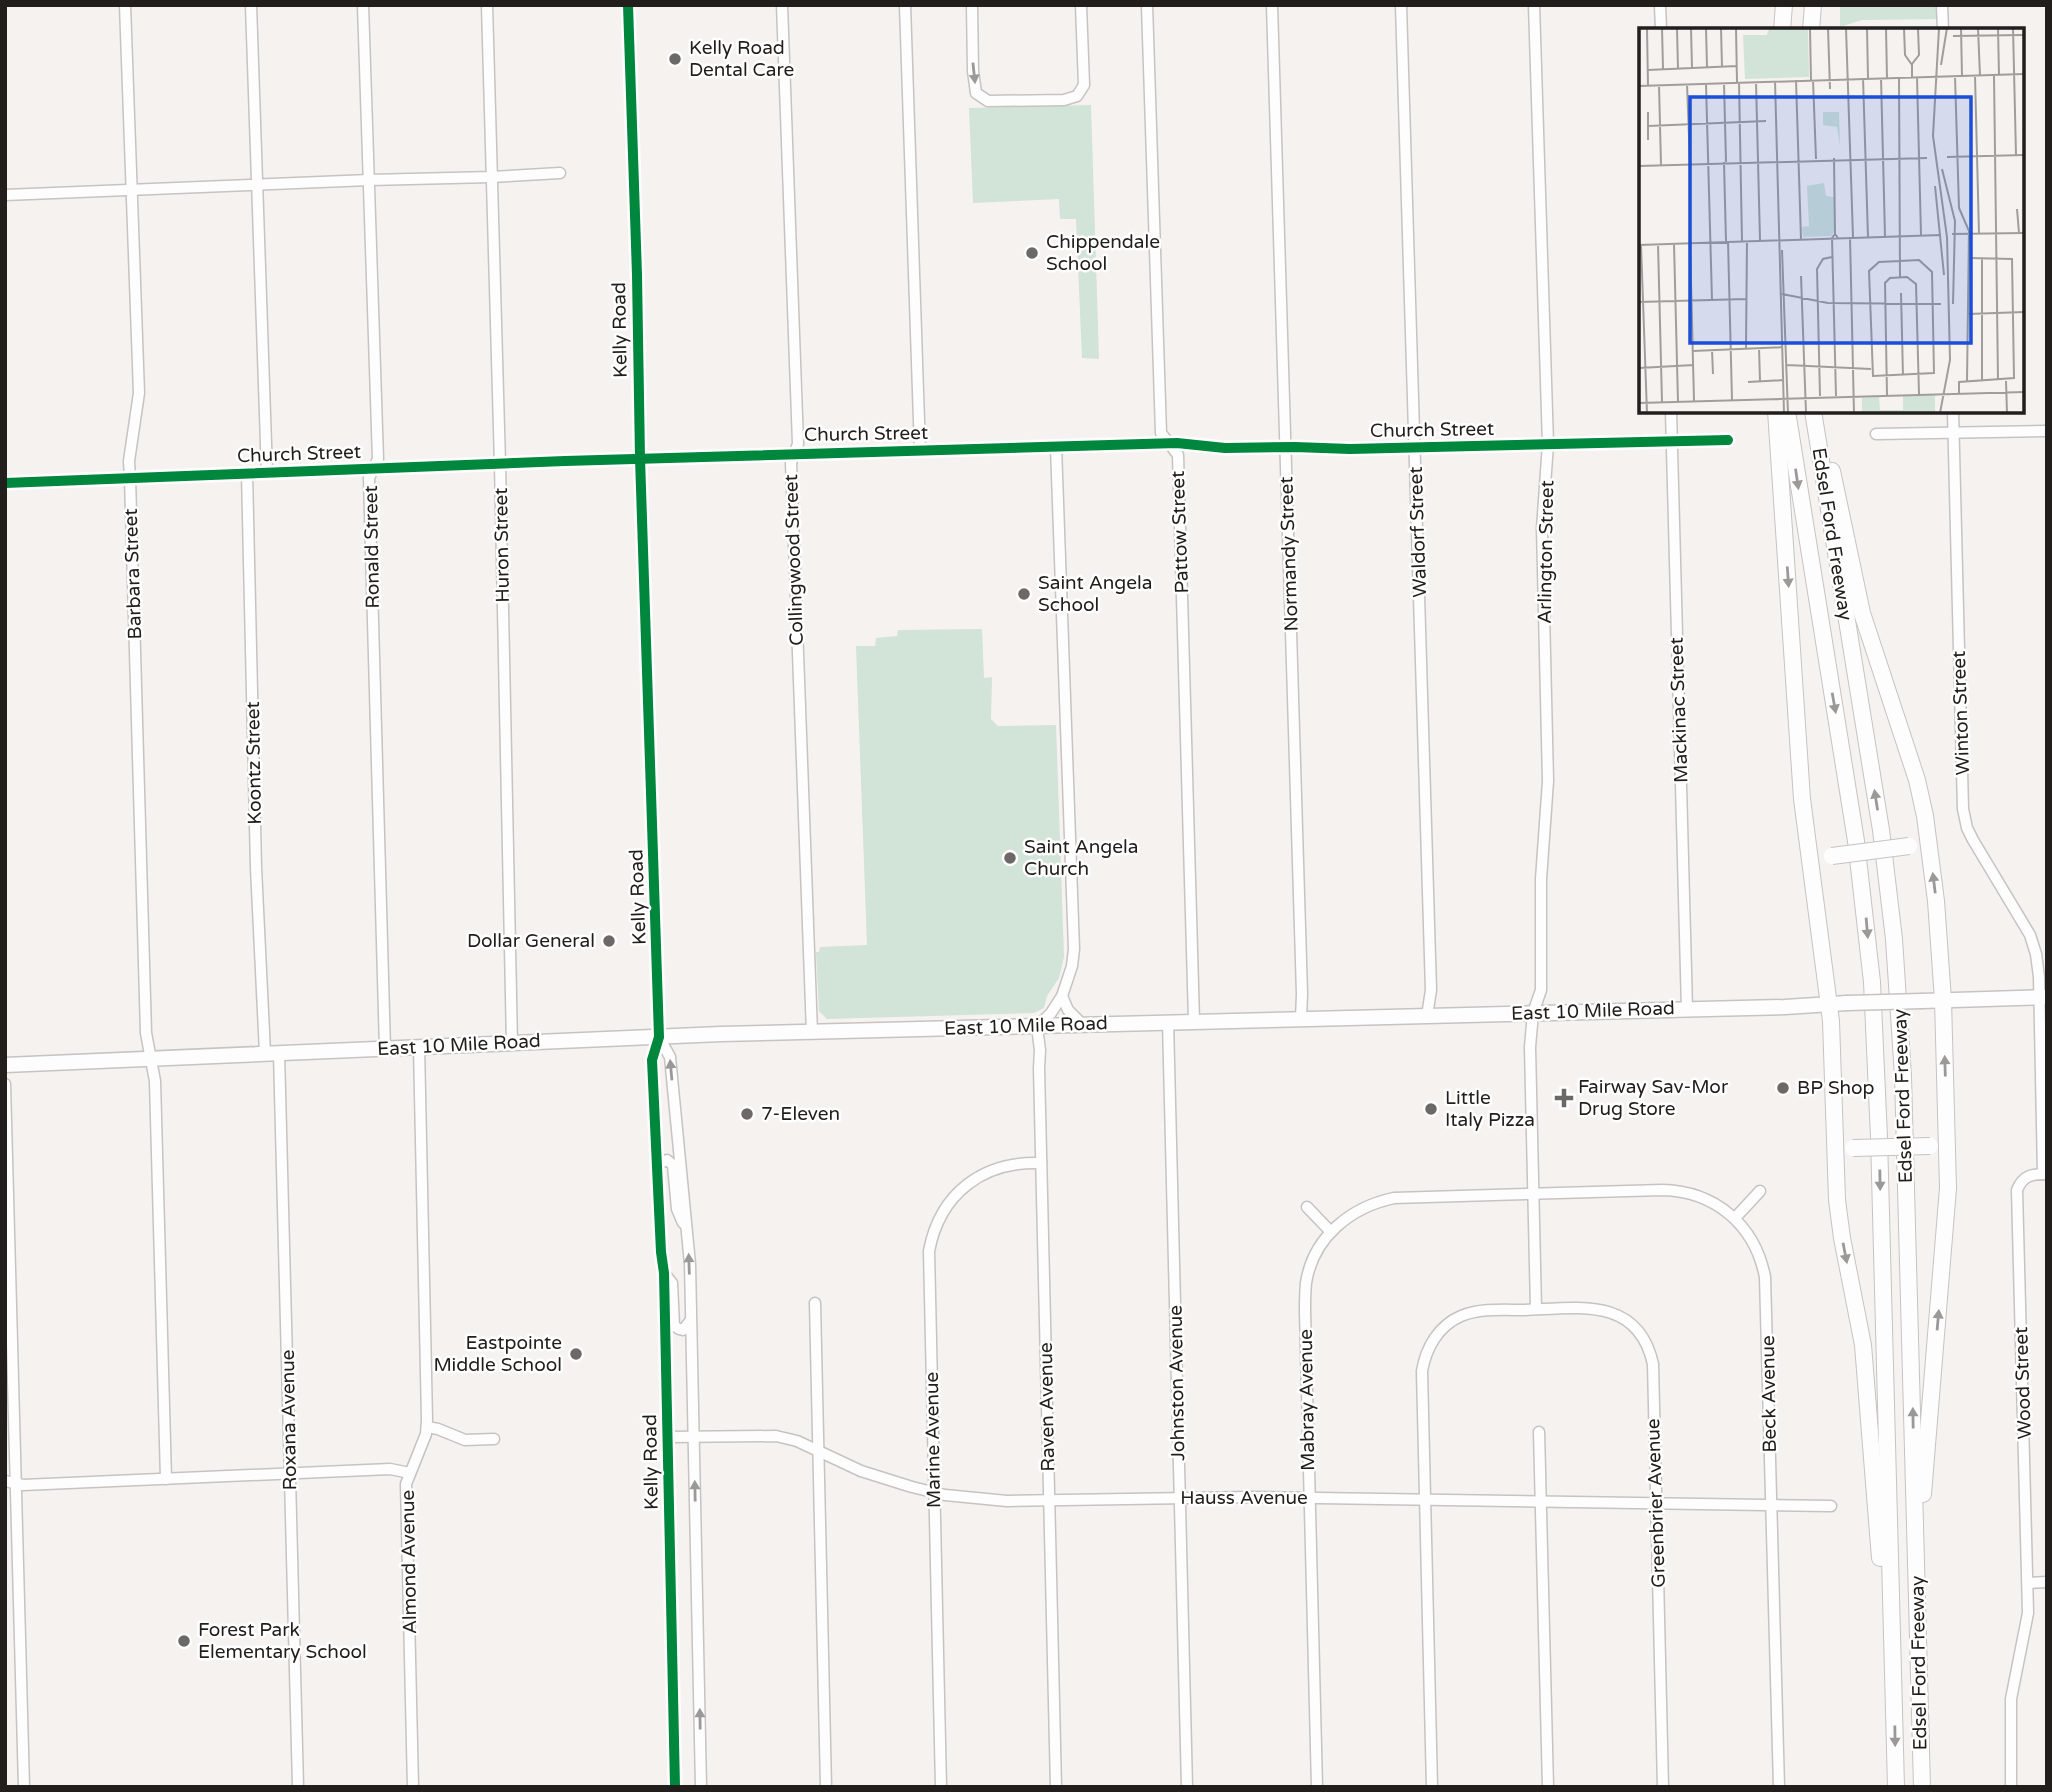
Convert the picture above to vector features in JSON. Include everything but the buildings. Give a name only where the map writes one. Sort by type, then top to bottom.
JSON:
[{"type":"highway","points":[[1782,28],[1784,5]]},
{"type":"highway","points":[[1811,28],[1813,5]]},
{"type":"highway","points":[[1776,413],[1801,779],[1831,1021],[1834,1136],[1840,1221],[1863,1345],[1883,1597],[1893,1685]]},
{"type":"highway","name":"Edsel Ford Freeway","points":[[1787,413],[1856,841],[1872,982],[1879,1137],[1896,1787]]},
{"type":"highway","name":"Edsel Ford Freeway","points":[[1813,413],[1881,830],[1894,939],[1904,1088],[1922,1787]]},
{"type":"highway","points":[[1822,413],[1868,635],[1917,780],[1931,855],[1936,901],[1943,1000],[1948,1188],[1917,1608]]},
{"type":"highway","points":[[1811,873],[1820,860],[1832,856],[1909,845],[1931,855]]},
{"type":"highway","points":[[1834,1136],[1843,1144],[1853,1147],[1930,1146],[1940,1141],[1947,1132]]},
{"type":"main road","name":"East 10 Mile Road","points":[[5,1065],[659,1037],[1785,1007],[2043,997]]},
{"type":"street","name":"Barbara Street","points":[[125,5],[139,393],[130,478],[146,1034],[155,1081],[166,1479]]},
{"type":"street","points":[[251,5],[267,473]]},
{"type":"street","name":"Ronald Street","points":[[363,5],[378,459],[369,478],[385,1049]]},
{"type":"street","name":"Huron Street","points":[[486,5],[500,464],[512,1044]]},
{"type":"street","name":"Kelly Road","points":[[628,5],[659,1037],[652,1060],[664,1273],[675,1787]]},
{"type":"street","name":"Collingwood Street","points":[[782,5],[798,444],[791,463],[812,1033]]},
{"type":"street","points":[[905,5],[920,451]]},
{"type":"street","points":[[972,5],[976,93],[988,101],[1063,100],[1077,96],[1084,85],[1081,5]]},
{"type":"street","name":"Pattow Street","points":[[1147,5],[1161,433],[1178,455],[1194,1021]]},
{"type":"street","name":"Normandy Street","points":[[1272,5],[1301,1018]]},
{"type":"street","name":"Waldorf Street","points":[[1401,5],[1431,990],[1427,1016]]},
{"type":"street","name":"Arlington Street","points":[[1534,5],[1548,444],[1542,528],[1548,781],[1541,879],[1541,990],[1533,1013],[1530,1075],[1536,1309]]},
{"type":"street","points":[[1660,5],[1661,28]]},
{"type":"street","points":[[1942,5],[1943,28]]},
{"type":"street","points":[[5,195],[560,173]]},
{"type":"street","name":"Mackinac Street","points":[[1671,413],[1687,1009]]},
{"type":"street","name":"Winton Street","points":[[1953,413],[1965,818],[1973,840],[2030,935],[2043,997]]},
{"type":"street","points":[[1876,434],[2047,431]]},
{"type":"street","name":"Church Street","points":[[5,483],[640,458],[1169,443],[1242,448],[1350,449],[1728,440]]},
{"type":"street","points":[[1037,1027],[1051,1013],[1062,996],[1072,966],[1074,949],[1056,447]]},
{"type":"street","name":"Koontz Street","points":[[247,473],[256,868],[272,1053]]},
{"type":"street","points":[[1062,996],[1069,1010],[1083,1025]]},
{"type":"street","name":"Wood Street","points":[[2011,1787],[2011,1699],[2028,1613],[2017,1194],[2024,1178],[2045,1174],[2043,997]]},
{"type":"street","name":"Johnston Avenue","points":[[1168,1022],[1187,1787]]},
{"type":"street","name":"Raven Avenue","points":[[1037,1027],[1040,1050],[1056,1787]]},
{"type":"street","name":"Kelly Road","points":[[659,1037],[670,1057],[688,1234],[701,1787]]},
{"type":"street","name":"Almond Avenue","points":[[413,1787],[406,1484],[427,1427],[419,1046]]},
{"type":"street","name":"Roxana Avenue","points":[[272,1053],[290,1473],[298,1787]]},
{"type":"street","points":[[5,1084],[11,1482],[24,1787]]},
{"type":"street","points":[[657,1164],[667,1160],[673,1165],[677,1209],[688,1234]]},
{"type":"street","name":"Marine Avenue","points":[[941,1787],[929,1251],[934,1231],[954,1196],[979,1177],[1004,1166],[1041,1163]]},
{"type":"street","name":"Beck Avenue","points":[[1533,1194],[1671,1191],[1690,1194],[1706,1199],[1735,1217],[1757,1249],[1765,1277],[1779,1787]]},
{"type":"street","points":[[1735,1217],[1760,1191]]},
{"type":"street","name":"Mabray Avenue","points":[[1317,1787],[1309,1497],[1306,1285],[1309,1269],[1331,1232],[1346,1218],[1378,1201],[1394,1198],[1533,1194]]},
{"type":"street","points":[[1307,1207],[1331,1232]]},
{"type":"street","points":[[664,1273],[672,1283],[674,1326],[683,1329],[691,1321]]},
{"type":"street","points":[[815,1303],[826,1787]]},
{"type":"street","name":"Greenbrier Avenue","points":[[1432,1787],[1422,1371],[1424,1358],[1433,1340],[1448,1324],[1473,1312],[1585,1308],[1605,1310],[1631,1324],[1643,1338],[1653,1364],[1663,1787]]},
{"type":"street","points":[[427,1427],[465,1440],[494,1439]]},
{"type":"street","points":[[1539,1432],[1548,1787]]},
{"type":"street","name":"Hauss Avenue","points":[[668,1437],[776,1436],[797,1441],[861,1471],[901,1484],[934,1492],[991,1500],[1309,1497],[1831,1506]]},
{"type":"street","points":[[11,1482],[23,1485],[390,1469],[410,1473]]},
{"type":"street","points":[[2028,1583],[2047,1582]]},
{"type":"green space","points":[[1840,5],[1948,5],[1948,19],[1862,20],[1840,27]]},
{"type":"green space","points":[[1091,105],[1099,359],[1082,358],[1076,219],[1060,219],[1059,199],[973,203],[969,108]]},
{"type":"green space","points":[[982,629],[984,678],[992,677],[991,719],[998,726],[1056,725],[1064,957],[1059,978],[1047,996],[1044,1008],[1034,1013],[827,1019],[819,1011],[816,952],[819,952],[820,947],[867,945],[856,646],[875,646],[876,638],[897,636],[898,630]]},
{"type":"cycle path","points":[[628,5],[659,1037],[652,1060],[664,1273],[675,1787]]},
{"type":"cycle path","points":[[5,483],[565,461],[1177,443],[1225,448],[1350,449],[1728,440]]},
{"type":"place","name":"Kelly Road Dental Care","points":[[675,59]]},
{"type":"place","name":"Chippendale School","points":[[1032,253]]},
{"type":"place","name":"Saint Angela School","points":[[1024,594]]},
{"type":"place","name":"Saint Angela Church","points":[[1010,858]]},
{"type":"place","name":"Dollar General","points":[[609,941]]},
{"type":"place","name":"BP Shop","points":[[1783,1088]]},
{"type":"place","name":"Fairway Sav-Mor Drug Store","points":[[1564,1098]]},
{"type":"place","name":"Little Italy Pizza","points":[[1431,1109]]},
{"type":"place","name":"7-Eleven","points":[[747,1114]]},
{"type":"place","name":"Eastpointe Middle School","points":[[576,1354]]},
{"type":"place","name":"Forest Park Elementary School","points":[[184,1641]]}]
